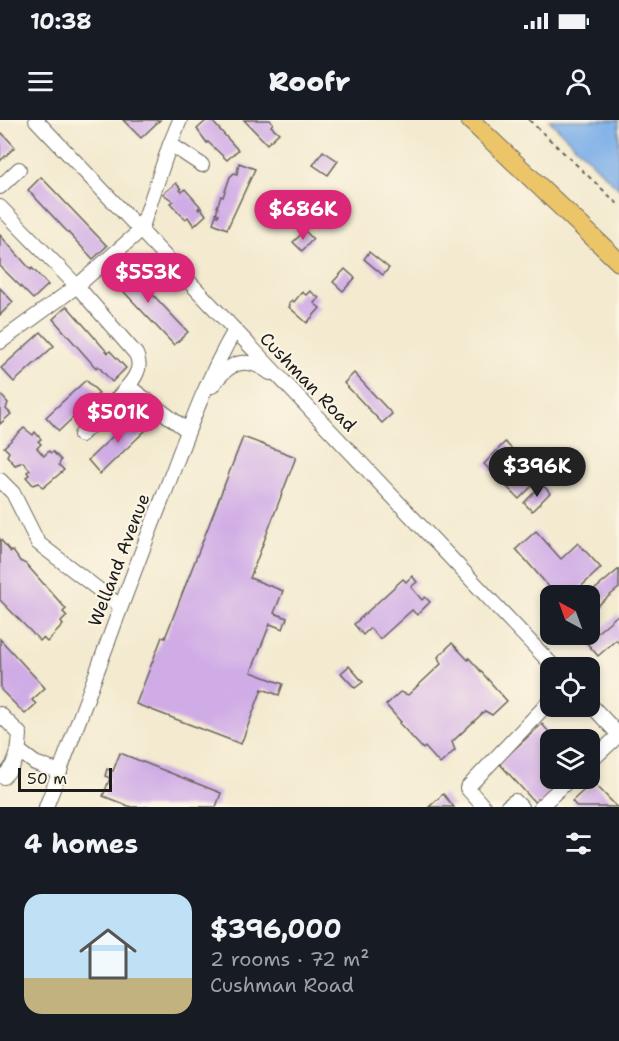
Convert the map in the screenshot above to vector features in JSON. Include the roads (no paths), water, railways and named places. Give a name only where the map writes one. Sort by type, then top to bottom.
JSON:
[{"type":"main road","points":[[470,120],[619,262]]},
{"type":"street","name":"Cushman Road","points":[[36,120],[545,657]]},
{"type":"street","points":[[0,342],[77,286],[141,230],[180,120]]},
{"type":"street","points":[[170,144],[202,165]]},
{"type":"street","points":[[0,187],[19,169]]},
{"type":"street","points":[[0,207],[77,286],[140,361],[137,373],[128,386],[81,435]]},
{"type":"street","name":"Welland Avenue","points":[[46,807],[197,406],[215,365],[235,330]]},
{"type":"street","points":[[197,406],[225,369],[238,363],[246,362],[263,368],[288,387]]},
{"type":"street","points":[[128,386],[188,431]]},
{"type":"street","points":[[0,480],[14,493],[38,543],[120,606]]},
{"type":"street","points":[[484,807],[467,788],[540,711]]},
{"type":"street","points":[[0,714],[20,734],[20,751],[13,768],[3,777],[0,776]]},
{"type":"street","points":[[600,715],[619,735],[600,753]]},
{"type":"street","points":[[20,751],[36,763],[60,772]]},
{"type":"street","points":[[541,806],[559,789]]},
{"type":"street","points":[[507,807],[515,801],[521,807]]},
{"type":"water","points":[[549,120],[619,120],[619,189]]}]
